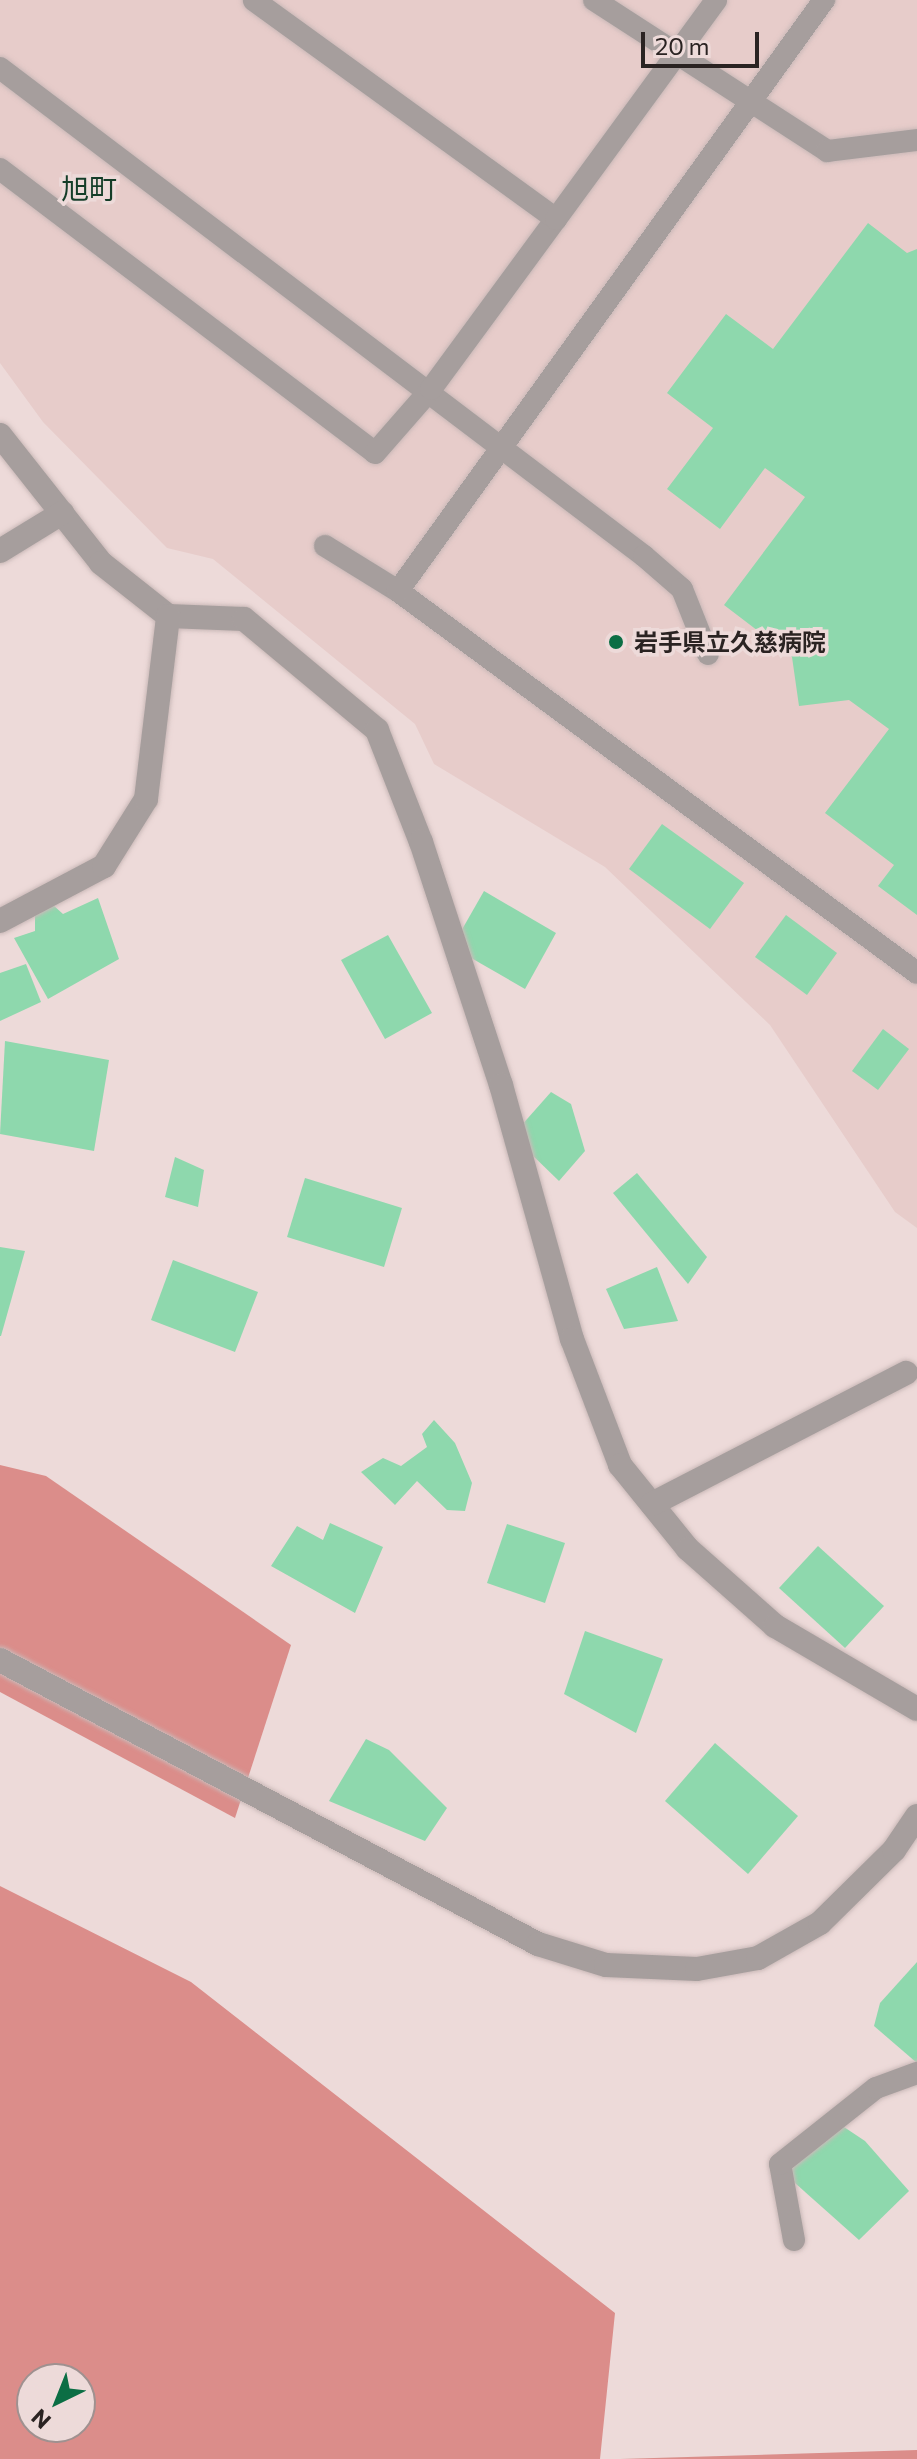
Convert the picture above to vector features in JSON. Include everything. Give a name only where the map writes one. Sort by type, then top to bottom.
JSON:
[{"type":"street","points":[[0,435],[101,563],[168,616],[244,619],[377,730],[501,1085],[572,1339],[620,1465],[688,1549],[775,1626],[917,1709]]},
{"type":"street","points":[[0,551],[62,513]]},
{"type":"street","points":[[0,921],[104,866],[146,799],[168,616]]},
{"type":"street","points":[[652,1504],[906,1373]]},
{"type":"street","points":[[0,1660],[538,1944],[606,1965],[697,1969],[758,1958],[820,1923],[894,1850],[917,1816]]},
{"type":"lane","points":[[254,0],[556,219]]},
{"type":"lane","points":[[594,0],[675,57],[827,151],[917,140]]},
{"type":"lane","points":[[0,169],[375,453],[431,389],[716,0]]},
{"type":"lane","points":[[398,591],[824,0]]},
{"type":"lane","points":[[0,68],[431,389],[682,589],[708,654]]},
{"type":"lane","points":[[325,546],[398,591],[917,973]]},
{"type":"lane","points":[[794,2240],[780,2164],[876,2088],[917,2073]]},
{"type":"shaded area","name":"岩手県立久慈病院","points":[[0,0],[917,0],[917,1228],[895,1212],[770,1025],[605,867],[434,764],[415,724],[213,559],[167,548],[43,422],[0,363]]},
{"type":"shaded area","points":[[0,1465],[46,1476],[291,1645],[235,1818],[0,1692]]},
{"type":"shaded area","points":[[0,1886],[191,1982],[615,2313],[600,2459],[0,2459]]},
{"type":"shaded area","points":[[917,2450],[917,2459],[620,2459]]},
{"type":"building","points":[[868,223],[907,253],[917,249],[917,915],[878,886],[894,865],[825,813],[889,729],[849,700],[799,706],[792,657],[724,605],[805,497],[765,468],[720,529],[667,489],[713,428],[667,393],[726,314],[773,349]]},
{"type":"building","points":[[662,824],[744,883],[710,929],[629,869]]},
{"type":"building","points":[[484,891],[556,933],[525,989],[452,947]]},
{"type":"building","points":[[98,898],[119,959],[48,999],[14,938],[35,931],[35,916],[53,905],[63,914]]},
{"type":"building","points":[[786,915],[837,953],[807,995],[755,957]]},
{"type":"building","points":[[388,935],[432,1013],[385,1039],[341,960]]},
{"type":"building","points":[[26,964],[41,1002],[0,1021],[0,973]]},
{"type":"building","points":[[883,1029],[909,1049],[878,1090],[852,1071]]},
{"type":"building","points":[[5,1041],[109,1060],[94,1151],[0,1134]]},
{"type":"building","points":[[551,1092],[571,1104],[585,1151],[559,1181],[527,1150],[520,1127]]},
{"type":"building","points":[[175,1157],[204,1170],[198,1207],[165,1197]]},
{"type":"building","points":[[637,1173],[707,1257],[688,1284],[613,1193]]},
{"type":"building","points":[[305,1178],[402,1208],[384,1267],[287,1237]]},
{"type":"building","points":[[0,1247],[25,1251],[1,1336],[0,1336]]},
{"type":"building","points":[[173,1260],[258,1292],[235,1352],[151,1320]]},
{"type":"building","points":[[657,1267],[678,1321],[624,1329],[606,1289]]},
{"type":"building","points":[[434,1420],[455,1443],[472,1483],[465,1511],[447,1510],[417,1481],[395,1505],[361,1472],[383,1458],[401,1466],[427,1447],[422,1434]]},
{"type":"building","points":[[330,1523],[383,1547],[355,1613],[271,1566],[297,1526],[323,1540]]},
{"type":"building","points":[[507,1524],[565,1543],[545,1603],[487,1583]]},
{"type":"building","points":[[818,1546],[884,1606],[845,1648],[779,1588]]},
{"type":"building","points":[[585,1631],[663,1659],[636,1733],[564,1694]]},
{"type":"building","points":[[366,1739],[389,1750],[447,1808],[425,1841],[329,1801]]},
{"type":"building","points":[[715,1743],[798,1816],[748,1874],[665,1801]]},
{"type":"building","points":[[917,1962],[917,2063],[874,2026],[880,2003]]},
{"type":"building","points":[[838,2123],[865,2141],[909,2191],[859,2240],[786,2175]]},
{"type":"place","name":"岩手県立久慈病院","points":[[616,642]]},
{"type":"district","name":"旭町","points":[[89,188]]}]
